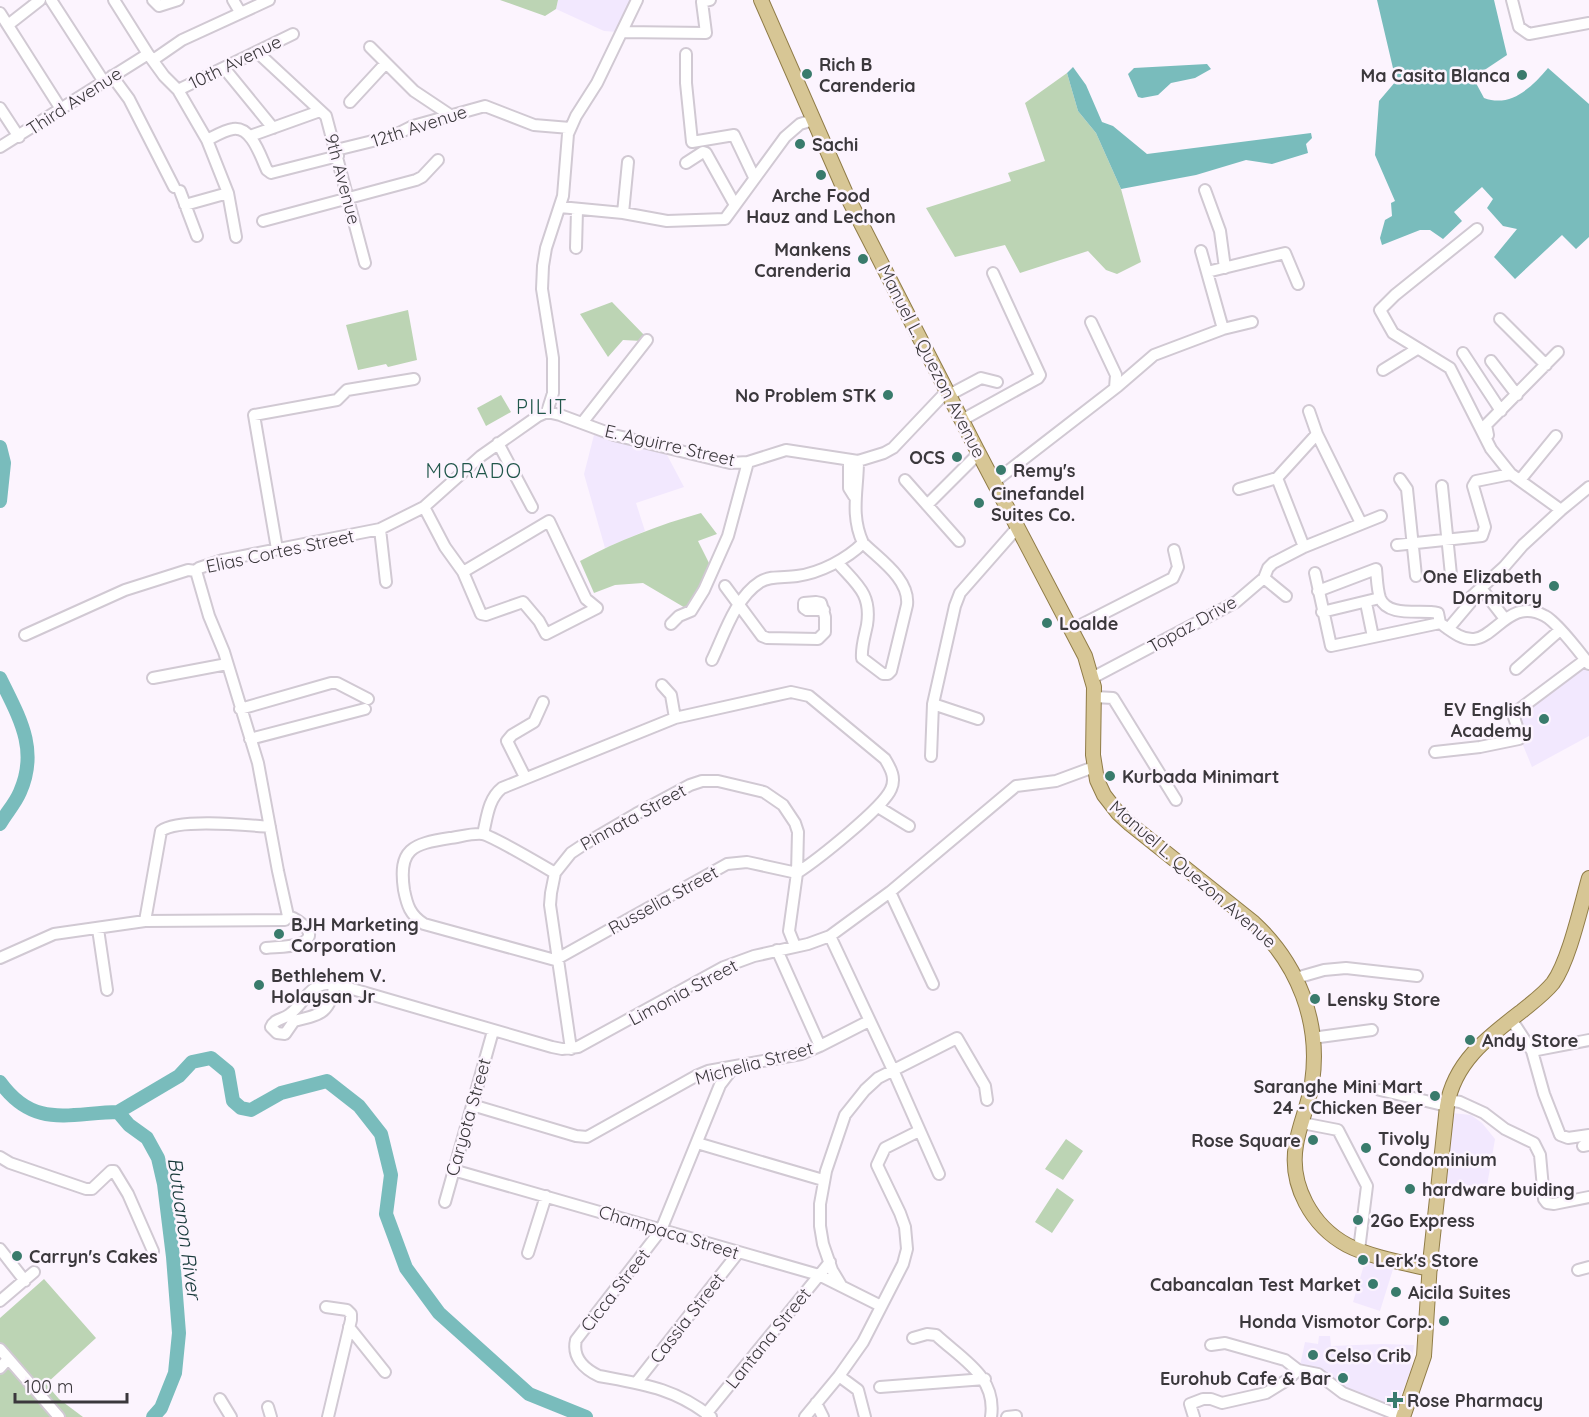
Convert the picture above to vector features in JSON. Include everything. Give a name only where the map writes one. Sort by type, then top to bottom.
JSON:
[{"type":"main road","name":"Manuel L. Quezon Avenue","points":[[761,0],[847,196],[1085,656],[1095,698],[1094,767],[1104,795],[1118,813],[1254,923],[1286,959],[1296,978],[1309,1012],[1312,1038],[1312,1083],[1296,1145],[1295,1165],[1304,1200],[1320,1226],[1335,1237],[1359,1250],[1430,1269]]},
{"type":"main road","points":[[1403,1417],[1424,1356],[1430,1269],[1447,1103],[1457,1075],[1470,1055],[1540,997],[1561,970],[1585,910],[1589,878]]},
{"type":"street","points":[[8,25],[40,0]]},
{"type":"street","points":[[51,0],[108,79],[129,99],[185,205],[197,236]]},
{"type":"street","points":[[114,0],[150,57],[178,90],[207,140],[228,193],[236,237]]},
{"type":"street","points":[[153,0],[159,6],[178,0]]},
{"type":"street","points":[[233,0],[240,12]]},
{"type":"street","name":"Third Avenue","points":[[0,147],[108,79],[182,40],[269,0]]},
{"type":"street","points":[[547,412],[553,393],[554,358],[542,289],[543,266],[546,248],[560,207],[570,128],[597,83],[637,0]]},
{"type":"street","points":[[622,32],[706,33],[702,2],[710,0]]},
{"type":"street","points":[[1512,0],[1519,27],[1529,34],[1589,23]]},
{"type":"street","points":[[0,13],[61,110]]},
{"type":"street","name":"10th Avenue","points":[[178,90],[293,34]]},
{"type":"street","points":[[370,47],[414,91],[450,115]]},
{"type":"street","name":"9th Avenue","points":[[257,52],[326,116],[365,263]]},
{"type":"street","points":[[686,54],[691,137],[734,135],[754,177]]},
{"type":"street","points":[[350,102],[386,63]]},
{"type":"street","points":[[224,68],[273,128]]},
{"type":"street","name":"12th Avenue","points":[[250,136],[267,170],[271,173],[393,136],[413,126],[486,106],[534,125],[570,128]]},
{"type":"street","points":[[0,108],[18,137]]},
{"type":"street","points":[[207,140],[232,129],[242,130],[250,136],[320,111]]},
{"type":"street","points":[[560,207],[623,213],[667,221],[725,219],[785,136],[800,124],[813,120]]},
{"type":"street","points":[[686,163],[703,152],[706,153],[735,205]]},
{"type":"street","points":[[263,220],[416,180],[422,177],[438,160]]},
{"type":"street","points":[[623,213],[628,162]]},
{"type":"street","points":[[1205,190],[1220,231],[1226,268]]},
{"type":"street","points":[[185,205],[228,193]]},
{"type":"street","points":[[576,248],[577,210]]},
{"type":"street","points":[[1477,229],[1395,295],[1380,310],[1393,333],[1450,368],[1495,454],[1515,477],[1561,510]]},
{"type":"street","points":[[1201,251],[1223,329]]},
{"type":"street","points":[[1207,272],[1285,253],[1298,284]]},
{"type":"street","points":[[962,420],[1040,375],[993,273]]},
{"type":"street","points":[[1500,319],[1546,365]]},
{"type":"street","points":[[1090,322],[1116,375],[1115,388]]},
{"type":"street","points":[[994,482],[1154,355],[1223,329],[1252,322]]},
{"type":"street","points":[[582,423],[647,340]]},
{"type":"street","points":[[1383,370],[1417,349]]},
{"type":"street","points":[[1495,454],[1495,448],[1485,426],[1558,352]]},
{"type":"street","points":[[1463,353],[1501,411]]},
{"type":"street","points":[[1491,361],[1517,395]]},
{"type":"street","name":"E. Aguirre Street","points":[[547,412],[622,437],[730,463],[748,462],[786,450],[854,461],[884,453],[892,448],[948,393],[981,378],[997,382]]},
{"type":"street","points":[[277,549],[254,416],[337,400],[346,390],[414,379]]},
{"type":"street","points":[[1308,411],[1361,523]]},
{"type":"street","name":"Elias Cortes Street","points":[[288,916],[258,763],[196,571],[199,567],[223,560],[380,529],[424,507],[498,443],[547,412]]},
{"type":"street","points":[[1239,489],[1277,478],[1317,434]]},
{"type":"street","points":[[1397,545],[1482,536],[1485,527],[1473,486],[1476,482],[1515,477],[1556,436]]},
{"type":"street","points":[[498,443],[532,507]]},
{"type":"street","points":[[927,505],[979,453]]},
{"type":"street","points":[[837,562],[864,593],[868,602],[861,657],[886,675],[891,671],[907,605],[907,594],[900,580],[862,543],[855,522],[854,495],[858,487],[854,461]]},
{"type":"street","points":[[671,624],[679,616],[692,610],[704,590],[728,536],[748,462]]},
{"type":"street","points":[[1277,478],[1304,547]]},
{"type":"street","points":[[1400,479],[1407,489],[1416,576]]},
{"type":"street","points":[[905,480],[959,541]]},
{"type":"street","points":[[1442,486],[1451,575]]},
{"type":"street","points":[[1315,573],[1331,646],[1444,626],[1470,603],[1471,597],[1561,510],[1589,487]]},
{"type":"street","points":[[424,507],[445,547],[463,572],[480,614],[486,615],[523,602],[539,621],[546,634],[597,608],[586,598],[549,521],[463,572]]},
{"type":"street","name":"Topaz Drive","points":[[1092,678],[1236,602],[1264,578],[1273,563],[1304,547],[1382,516]]},
{"type":"street","points":[[931,756],[933,704],[955,606],[960,593],[1017,528]]},
{"type":"street","points":[[380,529],[386,582]]},
{"type":"street","points":[[712,660],[740,604],[762,580],[799,576],[837,562],[852,554],[862,543]]},
{"type":"street","points":[[1071,630],[1173,578],[1178,567],[1174,550]]},
{"type":"street","points":[[1318,591],[1376,569],[1380,598],[1386,606],[1394,610],[1438,613],[1444,626],[1458,635],[1473,639],[1480,637],[1516,613],[1533,612],[1546,616],[1587,662],[1513,714],[1519,739],[1480,747],[1435,752]]},
{"type":"street","points":[[25,635],[125,590],[188,570],[196,571]]},
{"type":"street","points":[[1264,578],[1286,596]]},
{"type":"street","points":[[725,586],[762,636],[767,638],[818,639],[825,632],[824,610]]},
{"type":"street","points":[[1480,588],[1505,619]]},
{"type":"street","points":[[1322,612],[1380,598]]},
{"type":"street","points":[[1366,603],[1373,637]]},
{"type":"street","points":[[1516,669],[1560,630]]},
{"type":"street","points":[[153,678],[227,664]]},
{"type":"street","points":[[240,709],[331,683],[337,683],[367,704],[250,739]]},
{"type":"street","points":[[662,685],[670,695],[675,718]]},
{"type":"street","points":[[483,834],[495,793],[525,777],[675,718],[791,692],[809,696],[885,759],[894,779],[891,790],[878,807],[797,873]]},
{"type":"street","points":[[1095,698],[1113,698],[1176,800]]},
{"type":"street","points":[[525,777],[507,741],[512,735],[534,722],[543,702]]},
{"type":"street","points":[[933,704],[978,719]]},
{"type":"street","name":"Limonia Street","points":[[571,1049],[587,1044],[724,967],[830,936],[890,892],[1016,786],[1056,781],[1094,767]]},
{"type":"street","name":"Pinnata Street","points":[[555,873],[571,853],[583,845],[690,785],[710,780],[764,792],[783,805],[798,832],[800,843],[789,931],[795,946]]},
{"type":"street","points":[[878,807],[909,826]]},
{"type":"street","points":[[145,921],[160,831],[174,825],[198,824],[270,827]]},
{"type":"street","points":[[335,984],[331,1004],[326,1010],[292,1018],[303,998],[315,988],[326,983],[335,984],[493,1031],[552,1047],[571,1049],[559,958],[550,905],[555,873],[483,834],[433,841],[411,850],[401,869],[406,905],[411,913],[424,924],[552,960],[559,958]]},
{"type":"street","name":"Russelia Street","points":[[559,958],[727,864],[747,862],[797,873]]},
{"type":"street","points":[[890,892],[933,984]]},
{"type":"street","points":[[4,956],[54,934],[145,921],[285,920],[288,916],[299,919],[308,929],[309,935],[300,944],[266,948]]},
{"type":"street","points":[[98,928],[106,990]]},
{"type":"street","points":[[830,936],[939,1174]]},
{"type":"street","points":[[777,950],[820,1046]]},
{"type":"street","points":[[1296,978],[1324,970],[1346,968],[1417,976]]},
{"type":"street","points":[[1511,1019],[1532,1051],[1544,1094],[1560,1135],[1568,1138],[1589,1135]]},
{"type":"street","name":"Michelia Street","points":[[472,1105],[576,1136],[587,1137],[708,1071],[795,1056],[869,1021]]},
{"type":"street","points":[[1312,1038],[1372,1030]]},
{"type":"street","name":"Caryota Street","points":[[445,1202],[493,1031]]},
{"type":"street","points":[[841,1285],[823,1244],[820,1226],[823,1180],[845,1115],[878,1078],[957,1038],[985,1086],[987,1100]]},
{"type":"street","points":[[1532,1051],[1589,1040]]},
{"type":"street","name":"Cicca Street","points":[[708,1415],[669,1391],[598,1376],[590,1372],[577,1358],[574,1349],[576,1340],[661,1230],[720,1085],[733,1068]]},
{"type":"street","points":[[708,1071],[720,1085]]},
{"type":"street","points":[[1380,1090],[1447,1103],[1460,1102],[1484,1113],[1505,1129],[1534,1143],[1540,1155],[1547,1203],[1554,1204],[1589,1197]]},
{"type":"street","points":[[1302,1123],[1338,1130],[1367,1186],[1359,1250]]},
{"type":"street","points":[[805,1417],[839,1376],[863,1342],[903,1264],[907,1249],[905,1227],[879,1171],[878,1159],[885,1148],[919,1131]]},
{"type":"street","points":[[697,1143],[823,1180]]},
{"type":"street","points":[[0,1157],[10,1163],[86,1189],[92,1189],[111,1171],[114,1171],[128,1194],[153,1251]]},
{"type":"street","name":"Champaca Street","points":[[453,1170],[819,1275],[881,1306]]},
{"type":"street","points":[[528,1253],[546,1196]]},
{"type":"street","points":[[0,1249],[25,1281]]},
{"type":"street","name":"Cassia Street","points":[[636,1383],[738,1253]]},
{"type":"street","name":"Lantana Street","points":[[708,1415],[830,1262]]},
{"type":"street","points":[[0,1300],[34,1272]]},
{"type":"street","points":[[326,1307],[347,1310],[351,1314],[328,1417]]},
{"type":"street","points":[[349,1328],[385,1372]]},
{"type":"street","points":[[913,1338],[927,1334],[936,1335],[985,1379],[991,1392],[993,1405],[991,1417]]},
{"type":"street","points":[[1211,1345],[1225,1343],[1286,1360],[1298,1370],[1318,1374],[1343,1393],[1403,1417]]},
{"type":"street","points":[[0,1349],[59,1417]]},
{"type":"street","points":[[0,1368],[8,1359]]},
{"type":"street","points":[[1194,1417],[1190,1404],[1203,1399],[1222,1403],[1266,1393],[1298,1370]]},
{"type":"street","points":[[839,1376],[858,1390],[865,1417]]},
{"type":"street","points":[[880,1387],[985,1379]]},
{"type":"street","points":[[220,1399],[231,1417]]},
{"type":"street","points":[[816,1403],[823,1417]]},
{"type":"street","points":[[1007,1417],[1016,1416]]},
{"type":"shaded area","points":[[558,0],[630,0],[617,32],[604,31],[556,9]]},
{"type":"shaded area","points":[[594,435],[666,453],[684,487],[636,503],[645,531],[605,548],[584,474]]},
{"type":"shaded area","points":[[1587,663],[1589,665],[1589,736],[1532,767],[1512,719]]},
{"type":"shaded area","points":[[1452,1113],[1471,1115],[1482,1123],[1495,1139],[1487,1186],[1444,1194]]},
{"type":"shaded area","name":"Cabancalan Test Market","points":[[1366,1258],[1394,1266],[1380,1311],[1353,1302]]},
{"type":"shaded area","points":[[1319,1336],[1330,1336],[1331,1346],[1414,1345],[1411,1370],[1396,1408],[1341,1390],[1299,1370],[1305,1342],[1318,1344]]},
{"type":"green space","points":[[500,0],[558,0],[556,9],[545,16]]},
{"type":"green space","points":[[1067,73],[1078,111],[1096,133],[1121,189],[1141,262],[1117,274],[1106,270],[1088,251],[1020,273],[1005,245],[955,257],[926,208],[1011,181],[1008,173],[1045,161],[1025,103]]},
{"type":"green space","points":[[612,302],[646,337],[642,341],[623,340],[608,357],[580,314]]},
{"type":"green space","points":[[408,310],[417,360],[388,367],[386,364],[358,370],[346,325]]},
{"type":"green space","points":[[501,395],[511,412],[486,426],[477,408]]},
{"type":"green space","points":[[701,513],[717,534],[698,541],[712,569],[687,609],[643,583],[615,585],[594,593],[580,561],[639,534]]},
{"type":"green space","points":[[1066,1139],[1083,1151],[1063,1180],[1045,1169]]},
{"type":"green space","points":[[1057,1188],[1074,1200],[1052,1233],[1035,1222]]},
{"type":"green space","points":[[44,1279],[96,1338],[46,1384],[59,1399],[83,1417],[0,1417],[0,1318]]},
{"type":"water","points":[[1377,0],[1494,0],[1507,55],[1477,75],[1477,85],[1484,98],[1503,100],[1512,98],[1528,88],[1548,68],[1589,104],[1589,237],[1576,249],[1562,235],[1515,279],[1494,257],[1517,229],[1503,226],[1487,208],[1493,199],[1482,187],[1454,212],[1462,221],[1443,239],[1430,230],[1420,230],[1382,245],[1380,238],[1385,220],[1392,216],[1391,203],[1395,201],[1375,155],[1379,101],[1396,81]]},
{"type":"water","points":[[1207,64],[1211,69],[1195,78],[1171,83],[1158,95],[1142,98],[1138,97],[1128,74],[1134,68]]},
{"type":"water","points":[[1073,67],[1086,85],[1102,122],[1113,126],[1147,154],[1311,133],[1312,138],[1306,144],[1308,153],[1272,164],[1246,160],[1196,175],[1121,189],[1096,133],[1078,111],[1067,73]]},
{"type":"waterway","name":"Butuanon River","points":[[0,447],[4,463],[0,501]]},
{"type":"waterway","name":"Butuanon River","points":[[0,678],[20,720],[27,747],[28,762],[16,801],[0,824]]},
{"type":"waterway","points":[[118,1112],[179,1076],[192,1062],[211,1058],[228,1072],[233,1101],[241,1108],[251,1110],[281,1093],[327,1081],[359,1106],[381,1134],[391,1175],[386,1214],[406,1268],[439,1313],[529,1394],[586,1417]]},
{"type":"waterway","name":"Butuanon River","points":[[0,1082],[13,1097],[26,1107],[39,1112],[53,1115],[118,1112],[129,1125],[147,1138],[158,1158],[164,1184],[173,1257],[179,1333],[175,1373],[161,1408],[153,1417]]},
{"type":"place","name":"Rich B Carenderia","points":[[807,74]]},
{"type":"place","name":"Ma Casita Blanca","points":[[1522,75]]},
{"type":"place","name":"Sachi","points":[[800,144]]},
{"type":"place","name":"Arche Food Hauz and Lechon","points":[[821,175]]},
{"type":"place","name":"Mankens Carenderia","points":[[863,259]]},
{"type":"place","name":"No Problem STK","points":[[888,395]]},
{"type":"place","name":"OCS","points":[[957,457]]},
{"type":"place","name":"Remy's","points":[[1001,470]]},
{"type":"place","name":"Cinefandel Suites Co.","points":[[979,503]]},
{"type":"place","name":"One Elizabeth Dormitory","points":[[1554,586]]},
{"type":"place","name":"Loalde","points":[[1047,623]]},
{"type":"place","name":"EV English Academy","points":[[1544,719]]},
{"type":"place","name":"Kurbada Minimart","points":[[1110,776]]},
{"type":"place","name":"BJH Marketing Corporation","points":[[279,934]]},
{"type":"place","name":"Bethlehem V. Holaysan Jr","points":[[259,985]]},
{"type":"place","name":"Lensky Store","points":[[1315,999]]},
{"type":"place","name":"Andy Store","points":[[1470,1040]]},
{"type":"place","name":"Saranghe Mini Mart 24 - Chicken Beer","points":[[1435,1096]]},
{"type":"place","name":"Rose Square","points":[[1313,1140]]},
{"type":"place","name":"Tivoly Condominium","points":[[1366,1148]]},
{"type":"place","name":"hardware buiding","points":[[1410,1189]]},
{"type":"place","name":"2Go Express","points":[[1358,1220]]},
{"type":"place","name":"Carryn's Cakes","points":[[17,1256]]},
{"type":"place","name":"Lerk's Store","points":[[1363,1260]]},
{"type":"place","name":"Cabancalan Test Market","points":[[1373,1284]]},
{"type":"place","name":"Aicila Suites","points":[[1396,1292]]},
{"type":"place","name":"Honda Vismotor Corp.","points":[[1444,1321]]},
{"type":"place","name":"Celso Crib","points":[[1313,1355]]},
{"type":"place","name":"Eurohub Cafe & Bar","points":[[1343,1378]]},
{"type":"place","name":"Rose Pharmacy","points":[[1395,1400]]},
{"type":"district","name":"PILIT","points":[[542,406]]},
{"type":"district","name":"MORADO","points":[[474,470]]}]
